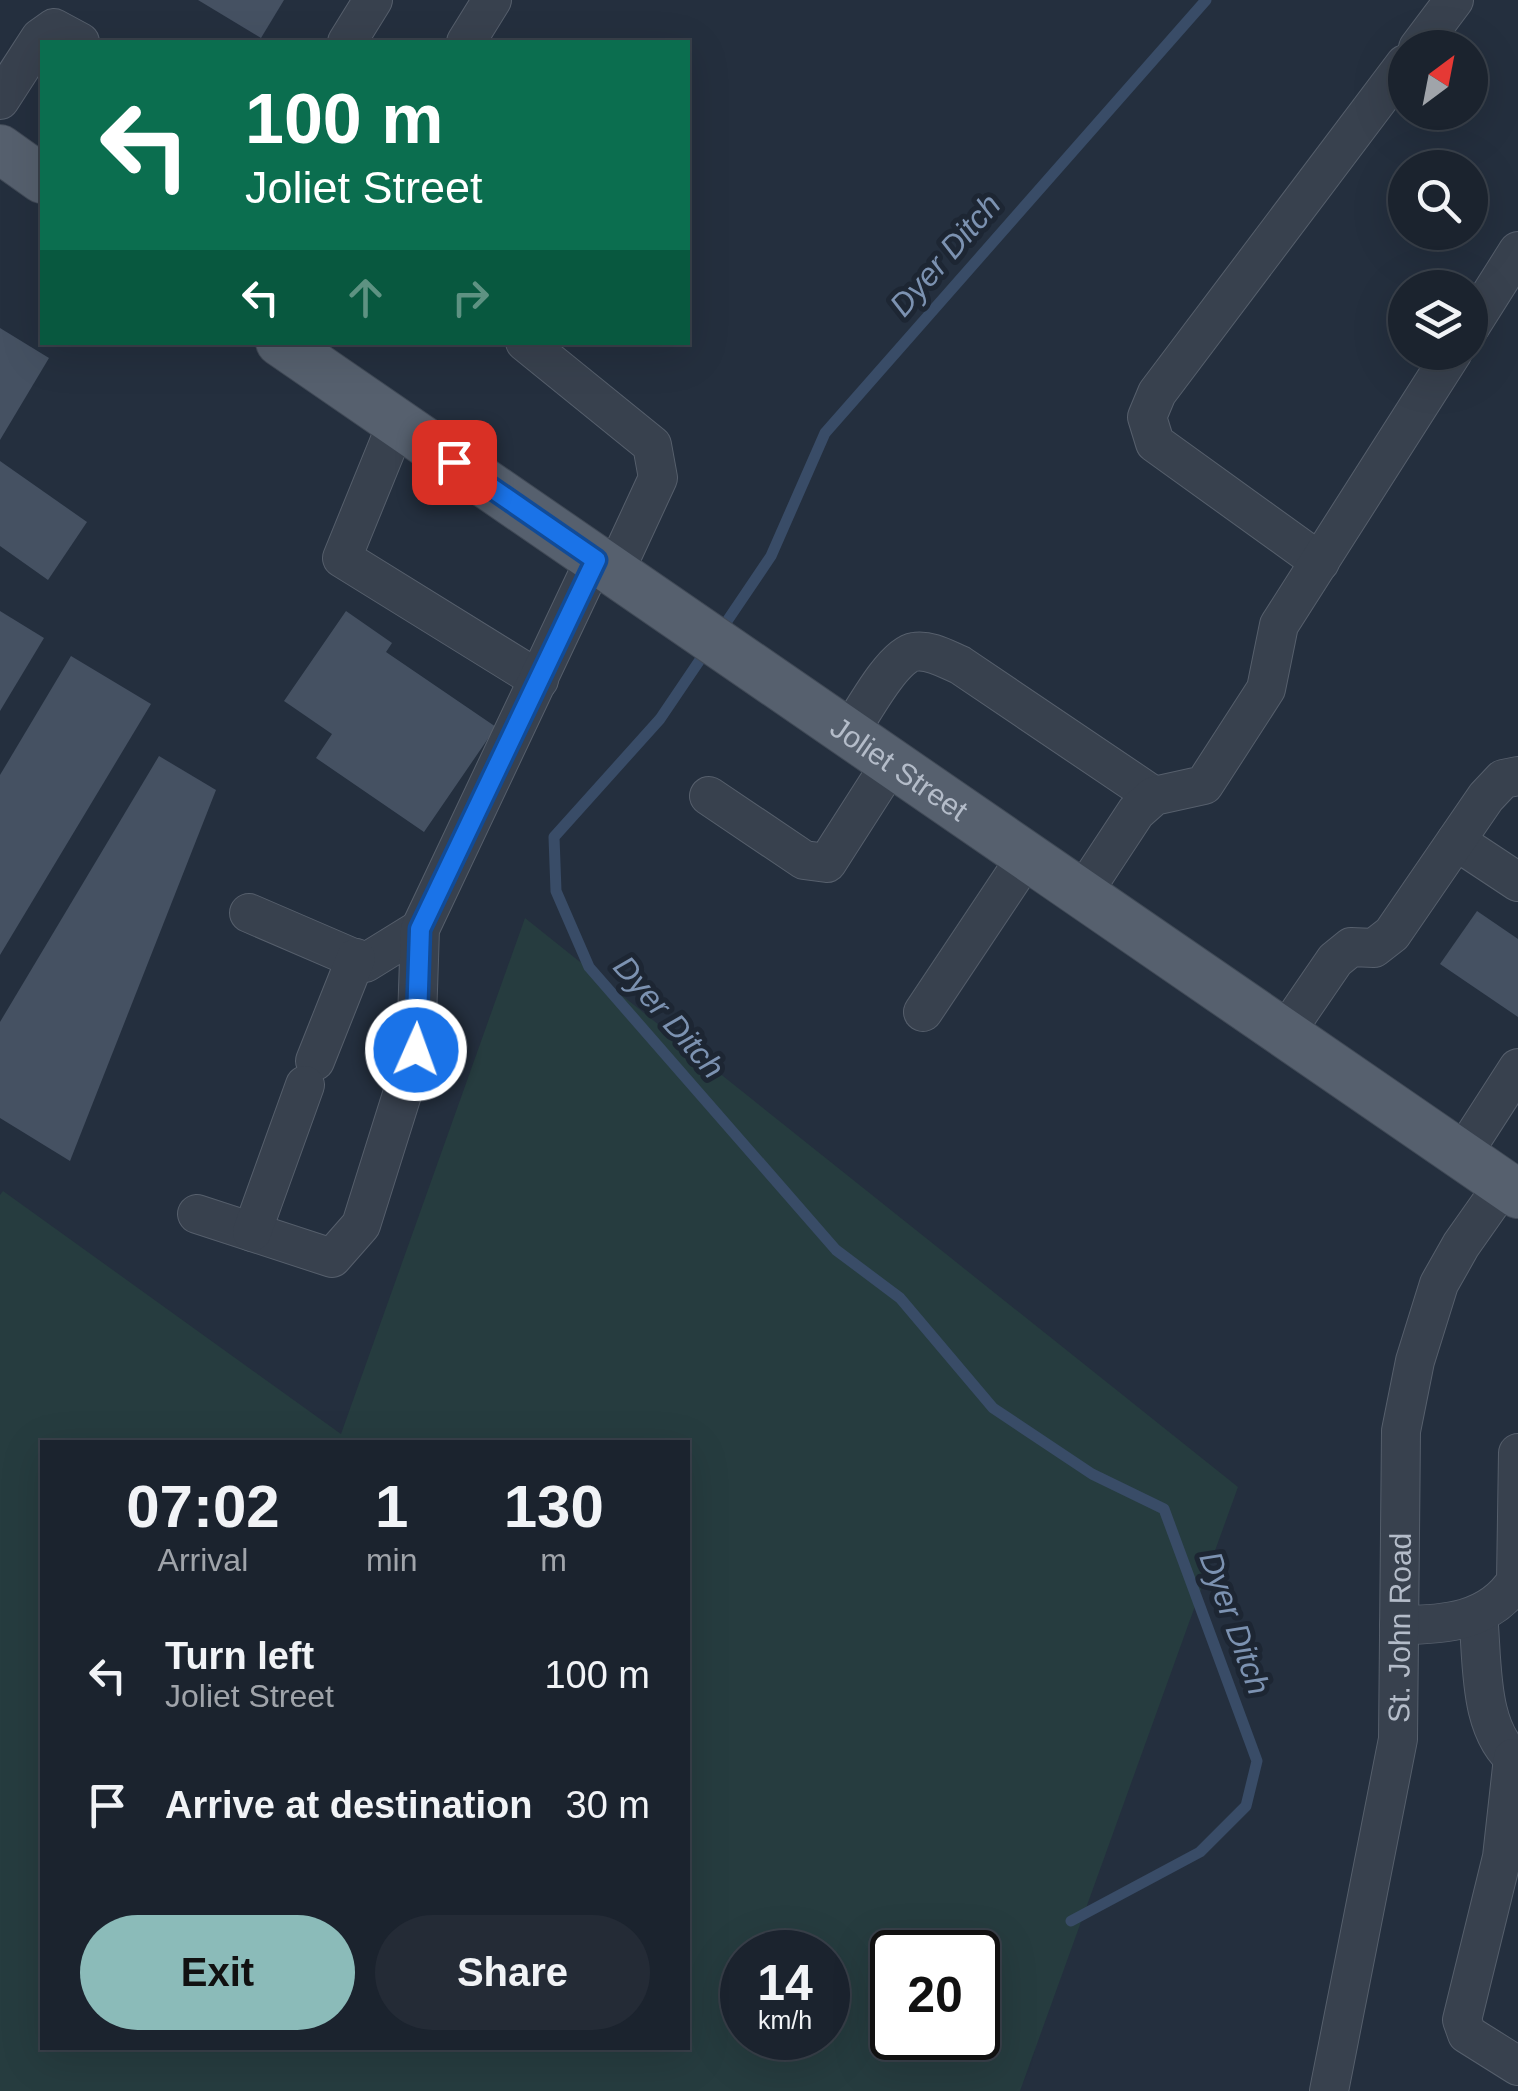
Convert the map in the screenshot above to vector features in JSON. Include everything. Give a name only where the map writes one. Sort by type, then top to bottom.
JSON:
[{"type":"main road","name":"Joliet Street","points":[[285,345],[1511,1189]]},
{"type":"street","points":[[348,40],[373,0]]},
{"type":"street","points":[[467,40],[492,0]]},
{"type":"street","points":[[1432,30],[1454,0]]},
{"type":"street","points":[[0,100],[40,38],[54,28],[76,40]]},
{"type":"street","points":[[1320,562],[1156,443],[1147,417],[1157,393],[1388,87]]},
{"type":"street","points":[[1488,298],[1518,252]]},
{"type":"street","points":[[197,1214],[332,1258],[360,1225],[416,1050],[420,929],[539,680],[658,478],[652,445],[529,345]]},
{"type":"street","points":[[1082,894],[1136,812],[1154,796],[1204,784],[1266,689],[1279,625],[1443,370]]},
{"type":"street","points":[[397,423],[342,558],[539,680]]},
{"type":"street","points":[[849,734],[896,662],[911,652],[932,654],[960,665],[1154,796]]},
{"type":"street","points":[[710,796],[804,860],[827,864],[891,762]]},
{"type":"street","points":[[1285,1033],[1335,960],[1351,947],[1374,948],[1392,934],[1503,779],[1518,776]]},
{"type":"street","points":[[1456,841],[1518,882]]},
{"type":"street","points":[[923,1012],[1027,856]]},
{"type":"street","points":[[248,913],[365,963],[420,929]]},
{"type":"street","points":[[252,1232],[356,958]]},
{"type":"street","points":[[1462,1156],[1518,1068]]},
{"type":"street","name":"St. John Road","points":[[1330,2091],[1398,1739],[1400,1431],[1415,1361],[1439,1284],[1511,1189]]},
{"type":"street","points":[[1399,1626],[1442,1625],[1478,1614],[1505,1598],[1516,1581],[1518,1453]]},
{"type":"street","points":[[1478,1614],[1490,1721],[1498,1741],[1515,1760],[1498,1874],[1462,2020],[1468,2034],[1518,2066]]},
{"type":"green space","points":[[525,918],[1238,1487],[1020,2091],[0,2091],[3,1191],[341,1434]]},
{"type":"building","points":[[198,0],[284,0],[261,38]]},
{"type":"building","points":[[0,328],[49,358],[0,440]]},
{"type":"building","points":[[0,461],[87,522],[48,580],[0,546]]},
{"type":"building","points":[[0,611],[44,638],[0,711]]},
{"type":"building","points":[[346,611],[392,643],[386,652],[496,727],[424,832],[316,758],[332,734],[284,701]]},
{"type":"building","points":[[71,656],[151,704],[0,955],[0,775]]},
{"type":"building","points":[[159,756],[216,790],[70,1161],[0,1118],[0,1022]]},
{"type":"building","points":[[1477,911],[1518,939],[1518,1017],[1440,964]]},
{"type":"waterway","name":"Dyer Ditch","points":[[719,633],[771,556],[825,433],[1206,0]]},
{"type":"waterway","name":"Dyer Ditch","points":[[708,648],[660,719],[554,837],[556,891],[589,967],[836,1250],[900,1298],[993,1408],[1092,1474],[1164,1509],[1257,1761],[1246,1806],[1200,1852],[1071,1921]]},
{"type":"route","points":[[416,1050],[420,929],[596,560],[454,462]]}]
